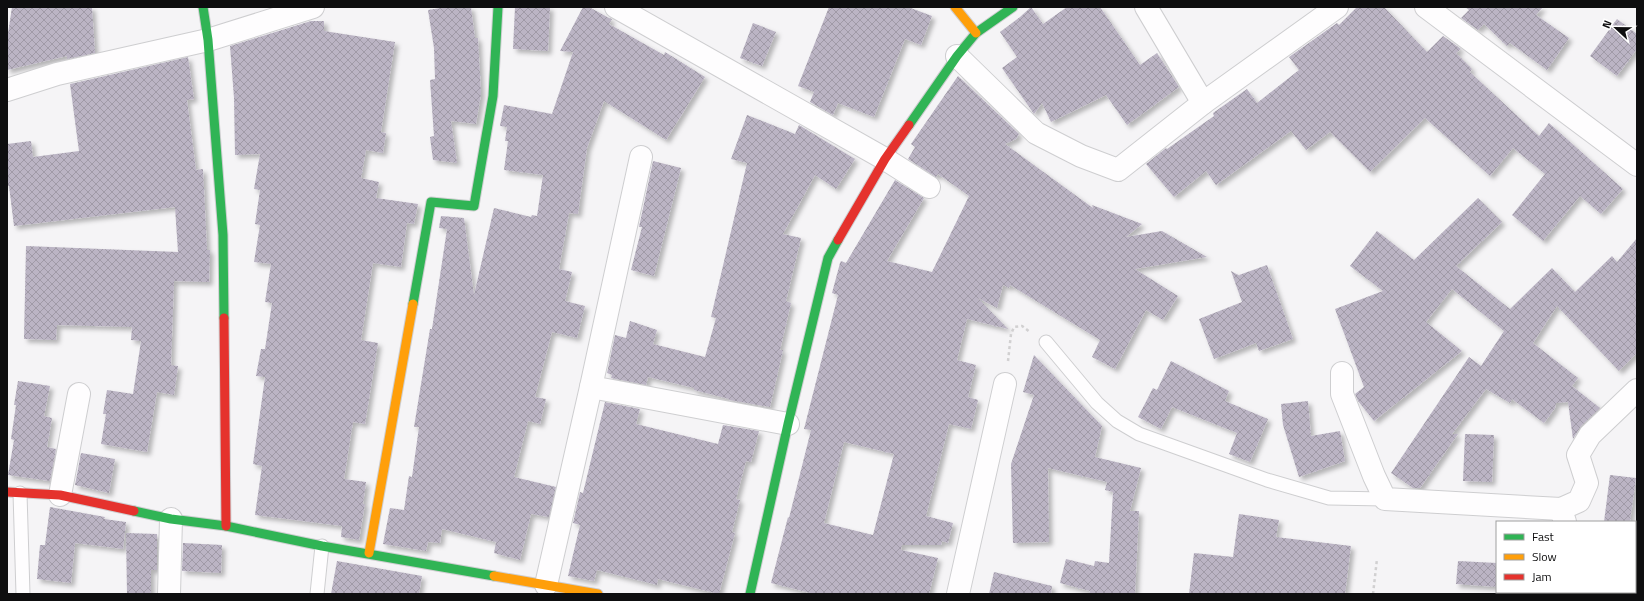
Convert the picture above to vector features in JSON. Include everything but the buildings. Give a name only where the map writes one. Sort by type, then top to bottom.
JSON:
[{"type":"street","points":[[203,7],[208,40],[223,235],[226,526]]},
{"type":"street","points":[[7,90],[57,74],[208,40],[313,7]]},
{"type":"street","points":[[369,553],[431,202],[474,206],[493,96],[498,7]]},
{"type":"street","points":[[616,7],[886,159],[929,186]]},
{"type":"street","points":[[955,7],[976,33]]},
{"type":"street","points":[[750,594],[788,424],[828,258],[886,159],[957,56],[976,33],[1013,7]]},
{"type":"street","points":[[1146,7],[1203,103]]},
{"type":"street","points":[[957,56],[1036,133],[1081,156],[1118,170],[1203,103],[1337,7]]},
{"type":"street","points":[[1436,10],[1634,155]]},
{"type":"street","points":[[552,589],[591,387],[641,157]]},
{"type":"street","points":[[1342,373],[1342,394],[1374,476],[1385,499],[1563,516],[1579,501],[1587,483],[1578,455],[1590,435],[1637,390]]},
{"type":"street","points":[[958,594],[1005,384]]},
{"type":"street","points":[[591,387],[788,424]]},
{"type":"street","points":[[60,495],[79,394]]},
{"type":"street","points":[[13,493],[60,495],[171,518],[226,526],[322,546],[369,553],[552,589],[598,594]]},
{"type":"street","points":[[169,594],[171,518]]},
{"type":"lane","points":[[1046,342],[1097,403],[1117,421],[1139,434],[1267,480],[1329,498],[1385,499]]},
{"type":"lane","points":[[13,493],[23,594]]},
{"type":"lane","points":[[317,594],[322,546]]},
{"type":"path","points":[[1005,384],[1010,350],[1010,334],[1014,327],[1022,326],[1046,342]]},
{"type":"path","points":[[1373,594],[1377,559]]},
{"type":"traffic: fast","points":[[203,7],[208,40],[223,235],[224,318]]},
{"type":"traffic: fast","points":[[413,304],[431,202],[474,206],[493,96],[498,7]]},
{"type":"traffic: fast","points":[[909,125],[957,56],[976,33],[1013,7]]},
{"type":"traffic: fast","points":[[750,594],[788,424],[828,258],[838,240]]},
{"type":"traffic: fast","points":[[134,511],[171,519],[226,526],[322,546],[494,576]]},
{"type":"traffic: slow","points":[[955,7],[976,33]]},
{"type":"traffic: slow","points":[[369,553],[413,304]]},
{"type":"traffic: slow","points":[[494,576],[598,594]]},
{"type":"traffic: jam","points":[[838,240],[885,159],[909,125]]},
{"type":"traffic: jam","points":[[224,318],[226,526]]},
{"type":"traffic: jam","points":[[7,492],[60,495],[134,511]]}]
